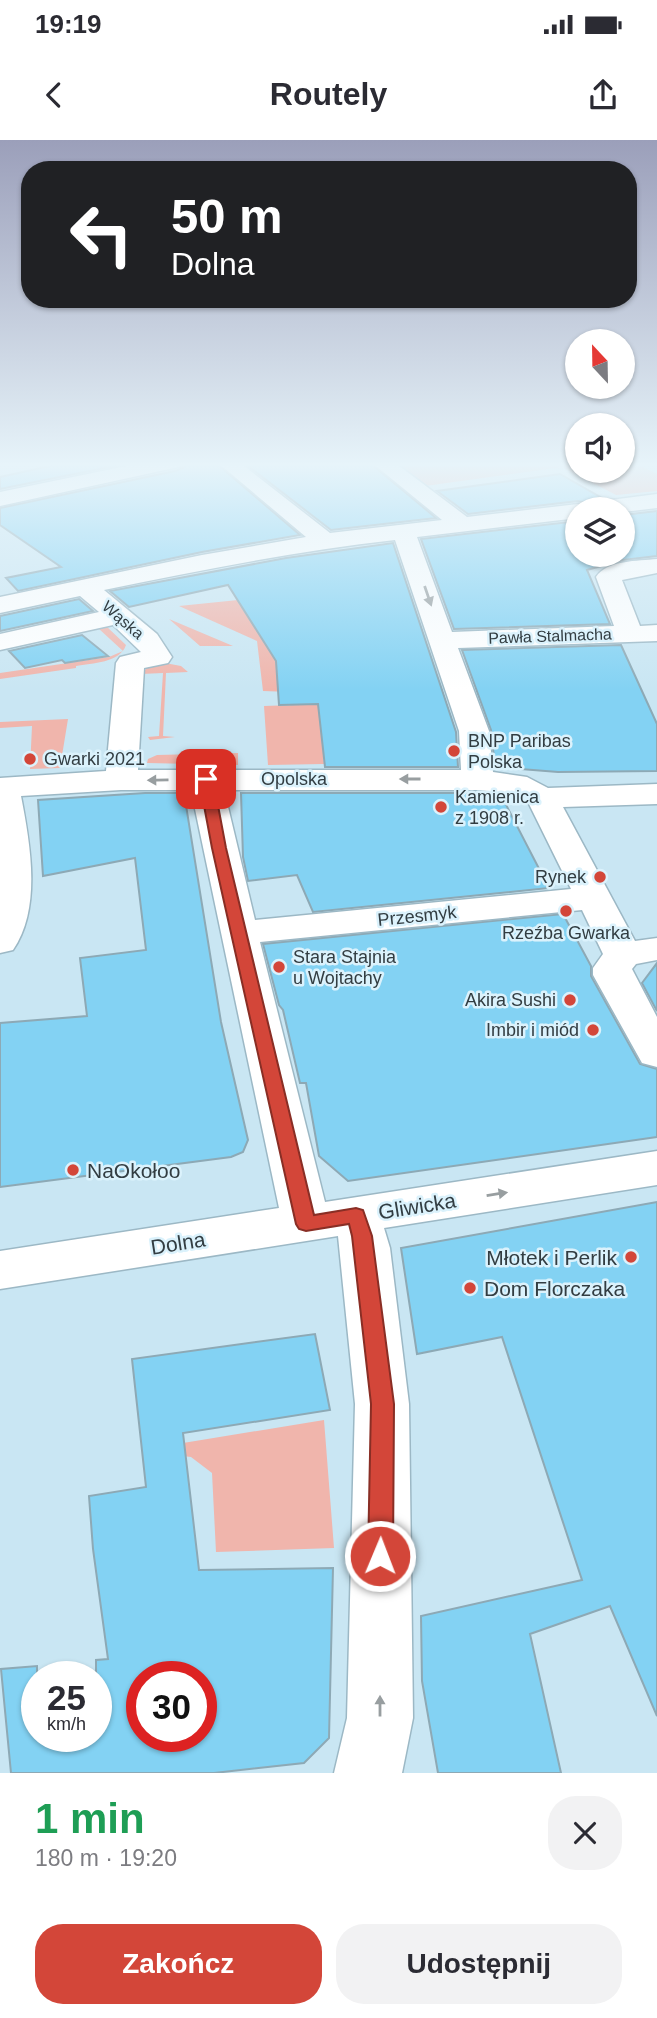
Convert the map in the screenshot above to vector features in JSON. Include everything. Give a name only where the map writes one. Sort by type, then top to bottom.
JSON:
[{"type":"street","points":[[322,538],[325,541]]},
{"type":"street","points":[[0,605],[223,558],[350,538]]},
{"type":"street","points":[[406,538],[474,731],[488,780]]},
{"type":"street","points":[[644,633],[608,577],[621,571],[657,566]]},
{"type":"street","name":"Wąska","points":[[85,587],[147,640],[158,657],[130,663],[121,780]]},
{"type":"street","points":[[0,642],[117,616]]},
{"type":"street","points":[[80,624],[105,644]]},
{"type":"street","name":"Pawła Stalmacha","points":[[443,640],[644,633]]},
{"type":"street","points":[[206,779],[209,803],[240,933],[331,1220]]},
{"type":"street","name":"Opolska","points":[[2,788],[121,780],[488,780],[527,789],[542,797]]},
{"type":"street","points":[[0,942],[6,908],[14,889],[13,852],[2,788]]},
{"type":"street","points":[[657,794],[542,797],[594,898],[634,965],[657,1053]]},
{"type":"street","name":"Przesmyk","points":[[240,933],[594,898]]},
{"type":"street","name":"Gliwicka","points":[[331,1220],[657,1168]]},
{"type":"street","name":"Gliwicka","points":[[331,1220],[367,1262],[382,1404],[380,1718],[368,1773]]},
{"type":"street","name":"Dolna","points":[[0,1270],[331,1220]]},
{"type":"shaded area","points":[[238,600],[276,659],[278,674],[392,685],[321,727],[324,764],[268,765],[264,706],[293,705],[291,692],[263,691],[257,641],[179,606]]},
{"type":"shaded area","points":[[169,619],[233,646],[200,646]]},
{"type":"shaded area","points":[[106,626],[126,645],[123,651],[98,628]]},
{"type":"shaded area","points":[[122,651],[112,659],[76,668],[0,679],[0,673],[109,657]]},
{"type":"shaded area","points":[[165,663],[181,666],[188,672],[166,673],[163,736],[175,737],[150,740],[148,737],[159,736],[163,673],[141,674],[148,667]]},
{"type":"shaded area","points":[[68,719],[60,768],[30,769],[32,726],[0,728],[0,722]]},
{"type":"shaded area","points":[[238,753],[238,765],[147,763],[148,759],[157,755]]},
{"type":"shaded area","points":[[324,1420],[334,1548],[216,1552],[212,1473],[191,1457],[175,1455],[177,1444]]},
{"type":"building","points":[[19,538],[282,538],[18,591],[6,578],[61,567]]},
{"type":"building","points":[[565,538],[565,567],[598,567],[587,570],[610,624],[454,629],[421,539]]},
{"type":"building","points":[[635,538],[657,538],[657,556],[635,559]]},
{"type":"building","points":[[393,543],[456,732],[458,767],[325,767],[318,704],[279,705],[276,661],[228,585],[129,607],[110,591],[286,558]]},
{"type":"building","points":[[79,599],[93,611],[0,631],[0,616]]},
{"type":"building","points":[[82,635],[108,656],[65,663],[62,660],[25,668],[9,651]]},
{"type":"building","points":[[621,645],[657,724],[657,771],[558,772],[495,767],[491,730],[462,650]]},
{"type":"building","points":[[184,793],[221,1022],[248,1140],[243,1152],[231,1157],[0,1187],[0,1023],[87,1016],[80,958],[146,950],[135,858],[43,876],[38,800]]},
{"type":"building","points":[[241,793],[501,795],[549,888],[313,912],[297,875],[248,881],[243,857]]},
{"type":"building","points":[[563,914],[591,966],[591,976],[640,1064],[657,1069],[657,1137],[348,1181],[319,1156],[306,1083],[300,1083],[283,1010],[279,1005],[263,944]]},
{"type":"building","points":[[657,963],[657,1011],[642,983]]},
{"type":"building","points":[[657,1202],[657,1716],[610,1606],[530,1634],[561,1773],[438,1773],[422,1681],[421,1616],[582,1580],[502,1337],[417,1354],[401,1248]]},
{"type":"building","points":[[315,1334],[330,1410],[183,1433],[199,1570],[333,1568],[329,1738],[304,1763],[214,1773],[11,1773],[1,1669],[21,1667],[21,1752],[112,1752],[112,1661],[96,1661],[108,1659],[93,1549],[89,1496],[146,1487],[132,1359]]},
{"type":"place","name":"BNP Paribas Polska","points":[[454,751]]},
{"type":"place","name":"Gwarki 2021","points":[[30,759]]},
{"type":"place","name":"Kamienica z 1908 r.","points":[[441,807]]},
{"type":"place","name":"Rynek","points":[[600,877]]},
{"type":"place","name":"Rzeźba Gwarka","points":[[566,911]]},
{"type":"place","name":"Stara Stajnia u Wojtachy","points":[[279,967]]},
{"type":"place","name":"Akira Sushi","points":[[570,1000]]},
{"type":"place","name":"Imbir i miód","points":[[593,1030]]},
{"type":"place","name":"NaOkołoo","points":[[73,1170]]},
{"type":"place","name":"Młotek i Perlik","points":[[631,1257]]},
{"type":"place","name":"Dom Florczaka","points":[[470,1288]]},
{"type":"route","points":[[206,779],[219,848],[306,1224],[356,1216],[365,1248],[382,1404],[380,1556]]}]
